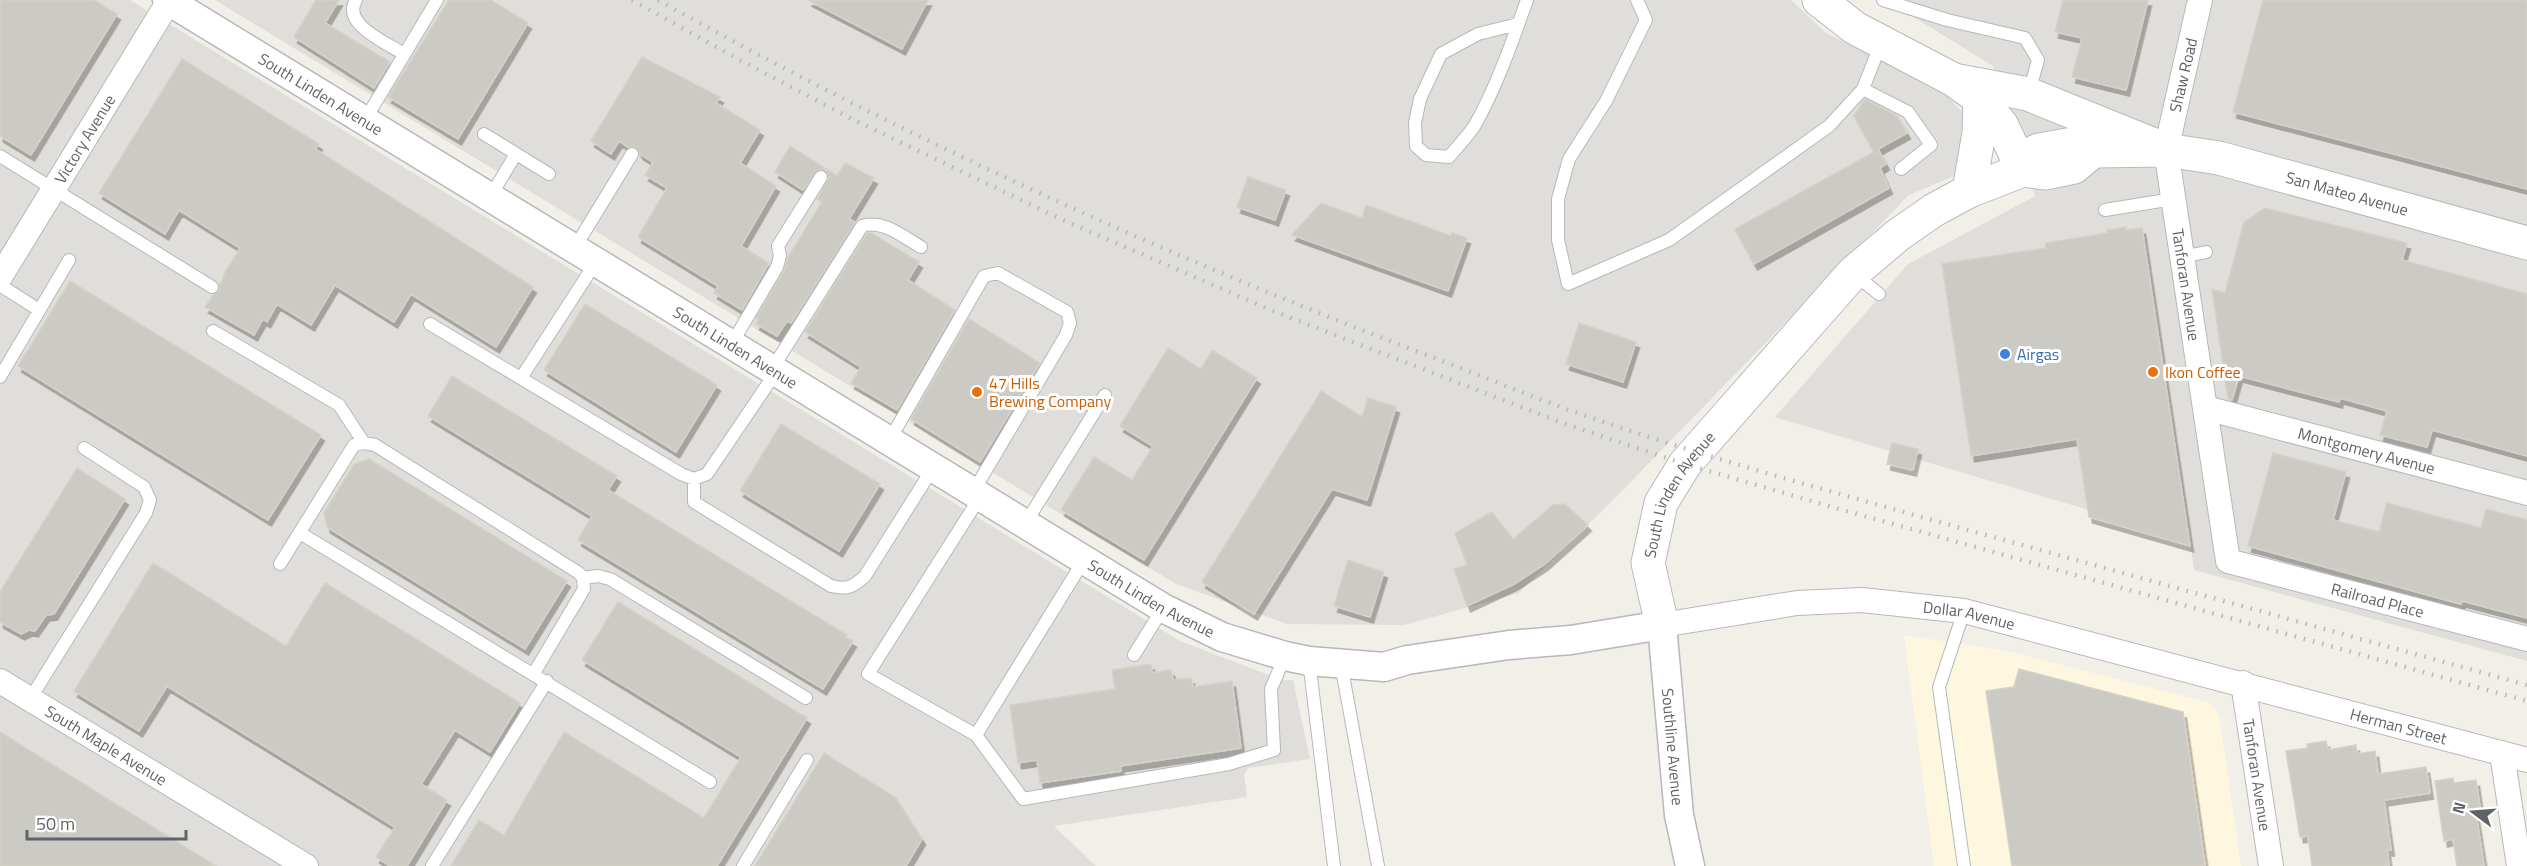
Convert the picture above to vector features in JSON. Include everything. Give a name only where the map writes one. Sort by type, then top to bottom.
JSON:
[{"type":"main road","name":"San Mateo Avenue","points":[[1833,5],[1855,28],[1967,90],[2002,126],[2023,170],[2045,173],[2074,167],[2093,151],[2166,150],[2219,158],[2527,243]]},
{"type":"main road","name":"San Mateo Avenue","points":[[1967,90],[2028,94],[2166,150]]},
{"type":"main road","points":[[1967,90],[1979,133],[1969,192]]},
{"type":"main road","name":"South Linden Avenue","points":[[1662,625],[1648,563],[1661,503],[1685,464],[1853,273],[1898,235],[1934,210],[1969,192],[2023,170]]},
{"type":"street","name":"South Linden Avenue","points":[[168,0],[1162,608],[1222,637],[1297,658],[1384,667],[1407,660],[1509,645],[1571,640],[1662,625]]},
{"type":"street","name":"Victory Avenue","points":[[0,277],[168,0]]},
{"type":"street","name":"Shaw Road","points":[[2166,150],[2199,0]]},
{"type":"street","name":"Tanforan Avenue","points":[[2166,150],[2228,561]]},
{"type":"street","name":"Montgomery Avenue","points":[[2206,408],[2527,493]]},
{"type":"street","name":"Railroad Place","points":[[2228,561],[2527,639]]},
{"type":"street","name":"Dollar Avenue","points":[[1662,625],[1797,603],[1862,600],[1964,611],[2272,691]]},
{"type":"street","name":"Southline Avenue","points":[[1662,625],[1679,814],[1690,866]]},
{"type":"street","name":"South Maple Avenue","points":[[0,681],[306,866]]},
{"type":"street","name":"Tanforan Avenue","points":[[2243,683],[2271,866]]},
{"type":"street","name":"Herman Street","points":[[2272,691],[2527,760]]},
{"type":"street","points":[[2502,753],[2518,866]]},
{"type":"lane","points":[[356,0],[352,6],[352,13],[357,24],[405,54]]},
{"type":"lane","points":[[365,120],[437,0]]},
{"type":"lane","points":[[1518,24],[1478,34],[1441,54],[1420,99],[1415,123],[1416,146],[1426,155],[1449,157],[1474,126],[1502,68],[1527,0]]},
{"type":"lane","points":[[1637,0],[1646,20],[1606,101],[1569,159],[1558,199],[1558,240],[1568,284],[1670,240],[1829,126],[1863,89],[1881,42]]},
{"type":"lane","points":[[1882,0],[1947,20],[2025,39],[2038,60],[2028,94]]},
{"type":"lane","points":[[1863,89],[1908,112],[1931,145],[1901,169]]},
{"type":"lane","points":[[484,134],[549,174]]},
{"type":"lane","points":[[490,197],[516,154]]},
{"type":"lane","points":[[521,378],[585,255],[632,154]]},
{"type":"lane","points":[[0,156],[212,287]]},
{"type":"lane","points":[[731,345],[777,267],[780,256],[778,246],[821,177]]},
{"type":"lane","points":[[2105,210],[2173,199]]},
{"type":"lane","points":[[430,324],[693,479],[707,474],[774,371],[862,226],[875,223],[882,225],[921,248]]},
{"type":"lane","points":[[2182,257],[2206,252]]},
{"type":"lane","points":[[0,378],[69,260]]},
{"type":"lane","points":[[889,441],[984,276],[998,273],[1067,312],[1070,323],[1066,335],[977,494],[868,674],[976,735],[1023,799],[1228,764],[1274,750],[1271,689],[1297,658]]},
{"type":"lane","points":[[1853,273],[1879,294]]},
{"type":"lane","points":[[0,285],[39,310]]},
{"type":"lane","points":[[213,331],[339,405],[364,443]]},
{"type":"lane","points":[[1025,524],[1105,395]]},
{"type":"lane","points":[[280,564],[354,445],[364,443],[375,445],[579,573],[583,578],[584,590],[534,673]]},
{"type":"lane","points":[[30,699],[146,513],[150,500],[144,487],[84,448]]},
{"type":"lane","points":[[693,479],[694,502],[831,586],[842,589],[853,587],[865,576],[933,468]]},
{"type":"lane","points":[[300,533],[534,673],[710,782]]},
{"type":"lane","points":[[976,735],[1084,560]]},
{"type":"lane","points":[[583,578],[598,576],[610,579],[806,698]]},
{"type":"lane","points":[[1134,655],[1162,608]]},
{"type":"lane","points":[[1964,611],[1939,687],[1964,866]]},
{"type":"lane","points":[[1297,658],[1334,866]]},
{"type":"lane","points":[[1341,663],[1378,866]]},
{"type":"lane","points":[[432,866],[547,681]]},
{"type":"lane","points":[[743,866],[807,760]]},
{"type":"shaded area","points":[[0,0],[130,0],[1180,641],[1282,680],[1293,680],[1310,759],[1248,768],[1244,775],[1247,797],[1054,826],[1096,866],[0,866]]},
{"type":"shaded area","points":[[215,0],[1791,0],[1826,33],[1936,85],[1980,130],[1978,166],[1909,195],[1615,498],[1519,593],[1404,625],[1287,624],[1176,584]]},
{"type":"shaded area","points":[[1886,0],[2527,0],[2527,661],[2194,570],[2190,540],[1775,417],[1908,264],[2035,196],[1993,66]]},
{"type":"shaded area","points":[[1904,635],[2012,652],[2207,702],[2216,710],[2220,721],[2241,866],[1934,866]]},
{"type":"building","points":[[0,0],[94,0],[117,14],[31,155],[0,136]]},
{"type":"building","points":[[316,0],[339,0],[325,23],[390,62],[374,88],[294,37]]},
{"type":"building","points":[[449,0],[491,0],[528,23],[458,139],[388,97]]},
{"type":"building","points":[[808,0],[928,0],[902,49]]},
{"type":"building","points":[[2063,0],[2148,0],[2126,90],[2072,77],[2082,38],[2055,32]]},
{"type":"building","points":[[2263,0],[2527,0],[2527,189],[2233,112]]},
{"type":"building","points":[[642,57],[720,97],[716,103],[760,130],[740,163],[776,186],[741,246],[769,263],[742,310],[714,293],[718,286],[638,237],[667,188],[645,175],[653,162],[640,154],[636,147],[628,147],[619,141],[611,154],[591,141]]},
{"type":"building","points":[[182,59],[319,144],[315,149],[533,287],[496,347],[411,294],[394,322],[335,285],[311,325],[277,304],[267,322],[263,319],[254,335],[205,307],[213,295],[219,291],[223,276],[240,248],[179,210],[165,234],[99,193]]},
{"type":"building","points":[[1865,99],[1897,116],[1907,133],[1878,149],[1886,164],[1880,168],[1889,188],[1754,264],[1735,229],[1874,152],[1854,116]]},
{"type":"building","points":[[790,146],[837,176],[845,163],[874,178],[849,219],[855,222],[791,323],[787,321],[777,336],[756,324],[759,319],[756,318],[784,271],[788,257],[822,202],[817,199],[829,178],[826,170],[818,170],[803,190],[775,172]]},
{"type":"building","points":[[1248,177],[1286,190],[1275,220],[1237,207]]},
{"type":"building","points":[[1321,203],[1362,218],[1366,205],[1451,236],[1452,233],[1467,238],[1448,291],[1292,235]]},
{"type":"building","points":[[2265,208],[2407,243],[2402,260],[2527,294],[2527,456],[2432,430],[2427,447],[2380,435],[2387,411],[2340,398],[2339,402],[2239,376],[2232,400],[2228,399],[2212,289],[2225,293],[2244,222]]},
{"type":"building","points":[[2126,227],[2126,230],[2142,228],[2190,546],[2089,517],[2077,439],[1971,456],[1942,264],[2046,248],[2046,243],[2108,233],[2107,230]]},
{"type":"building","points":[[867,233],[871,233],[919,262],[908,280],[955,310],[897,410],[851,383],[861,367],[805,332]]},
{"type":"building","points":[[70,281],[321,435],[268,520],[18,366]]},
{"type":"building","points":[[585,304],[717,385],[676,452],[544,370]]},
{"type":"building","name":"47 Hills Brewing Company","points":[[969,319],[1040,363],[980,462],[911,419]]},
{"type":"building","points":[[1579,323],[1636,342],[1623,382],[1566,364]]},
{"type":"building","points":[[1168,348],[1201,369],[1212,350],[1257,378],[1144,560],[1061,510],[1094,457],[1132,480],[1153,446],[1120,426]]},
{"type":"building","points":[[452,376],[617,476],[608,490],[847,635],[845,637],[853,641],[823,689],[578,540],[592,516],[428,416]]},
{"type":"building","points":[[1321,391],[1362,417],[1368,398],[1396,407],[1367,500],[1332,489],[1254,614],[1202,582]]},
{"type":"building","points":[[781,424],[880,484],[839,551],[740,491]]},
{"type":"building","points":[[1892,443],[1918,449],[1913,470],[1887,464]]},
{"type":"building","points":[[2273,453],[2346,472],[2333,520],[2379,532],[2387,503],[2481,528],[2486,509],[2527,520],[2527,618],[2462,601],[2461,604],[2248,546]]},
{"type":"building","points":[[369,459],[567,581],[525,649],[327,527],[324,513],[354,464]]},
{"type":"building","points":[[77,468],[125,499],[54,614],[46,615],[35,631],[29,630],[21,634],[0,622],[0,592]]},
{"type":"building","points":[[1565,504],[1588,525],[1545,564],[1514,584],[1467,606],[1454,569],[1467,565],[1455,533],[1492,512],[1513,539],[1553,505]]},
{"type":"building","points":[[1348,560],[1384,572],[1370,617],[1334,606]]},
{"type":"building","points":[[153,563],[286,646],[325,583],[520,703],[490,752],[455,730],[421,784],[447,800],[407,866],[390,866],[376,857],[395,827],[167,686],[139,731],[74,691]]},
{"type":"building","points":[[618,602],[807,718],[717,866],[451,866],[479,820],[504,835],[564,732],[704,818],[741,757],[582,660]]},
{"type":"building","points":[[1151,664],[1152,673],[1171,670],[1173,680],[1191,678],[1193,687],[1232,681],[1241,748],[1120,766],[1121,771],[1040,783],[1037,760],[1018,763],[1010,705],[1115,689],[1112,670]]},
{"type":"building","points":[[2019,669],[2183,712],[2205,866],[2012,866],[1986,691],[2014,687]]},
{"type":"building","points":[[0,732],[216,866],[0,866]]},
{"type":"building","points":[[2326,741],[2328,750],[2356,745],[2357,754],[2375,751],[2378,774],[2426,767],[2430,793],[2384,800],[2391,850],[2387,850],[2389,866],[2312,866],[2308,836],[2300,837],[2286,751],[2308,748],[2307,744]]},
{"type":"building","points":[[824,753],[896,798],[922,839],[906,866],[755,866]]},
{"type":"building","points":[[2453,778],[2454,783],[2476,780],[2480,808],[2475,808],[2484,866],[2457,866],[2453,839],[2444,841],[2435,781]]},
{"type":"railway","points":[[632,0],[854,120],[1063,220],[1273,311],[1565,424],[1685,464],[1825,505],[2527,701]]},
{"type":"railway","points":[[658,0],[847,100],[1039,193],[1234,278],[1572,411],[1726,461],[1830,491],[2527,685]]},
{"type":"place","name":"Airgas","points":[[2005,354]]},
{"type":"place","name":"Ikon Coffee","points":[[2153,372]]},
{"type":"place","name":"47 Hills Brewing Company","points":[[977,392]]}]
